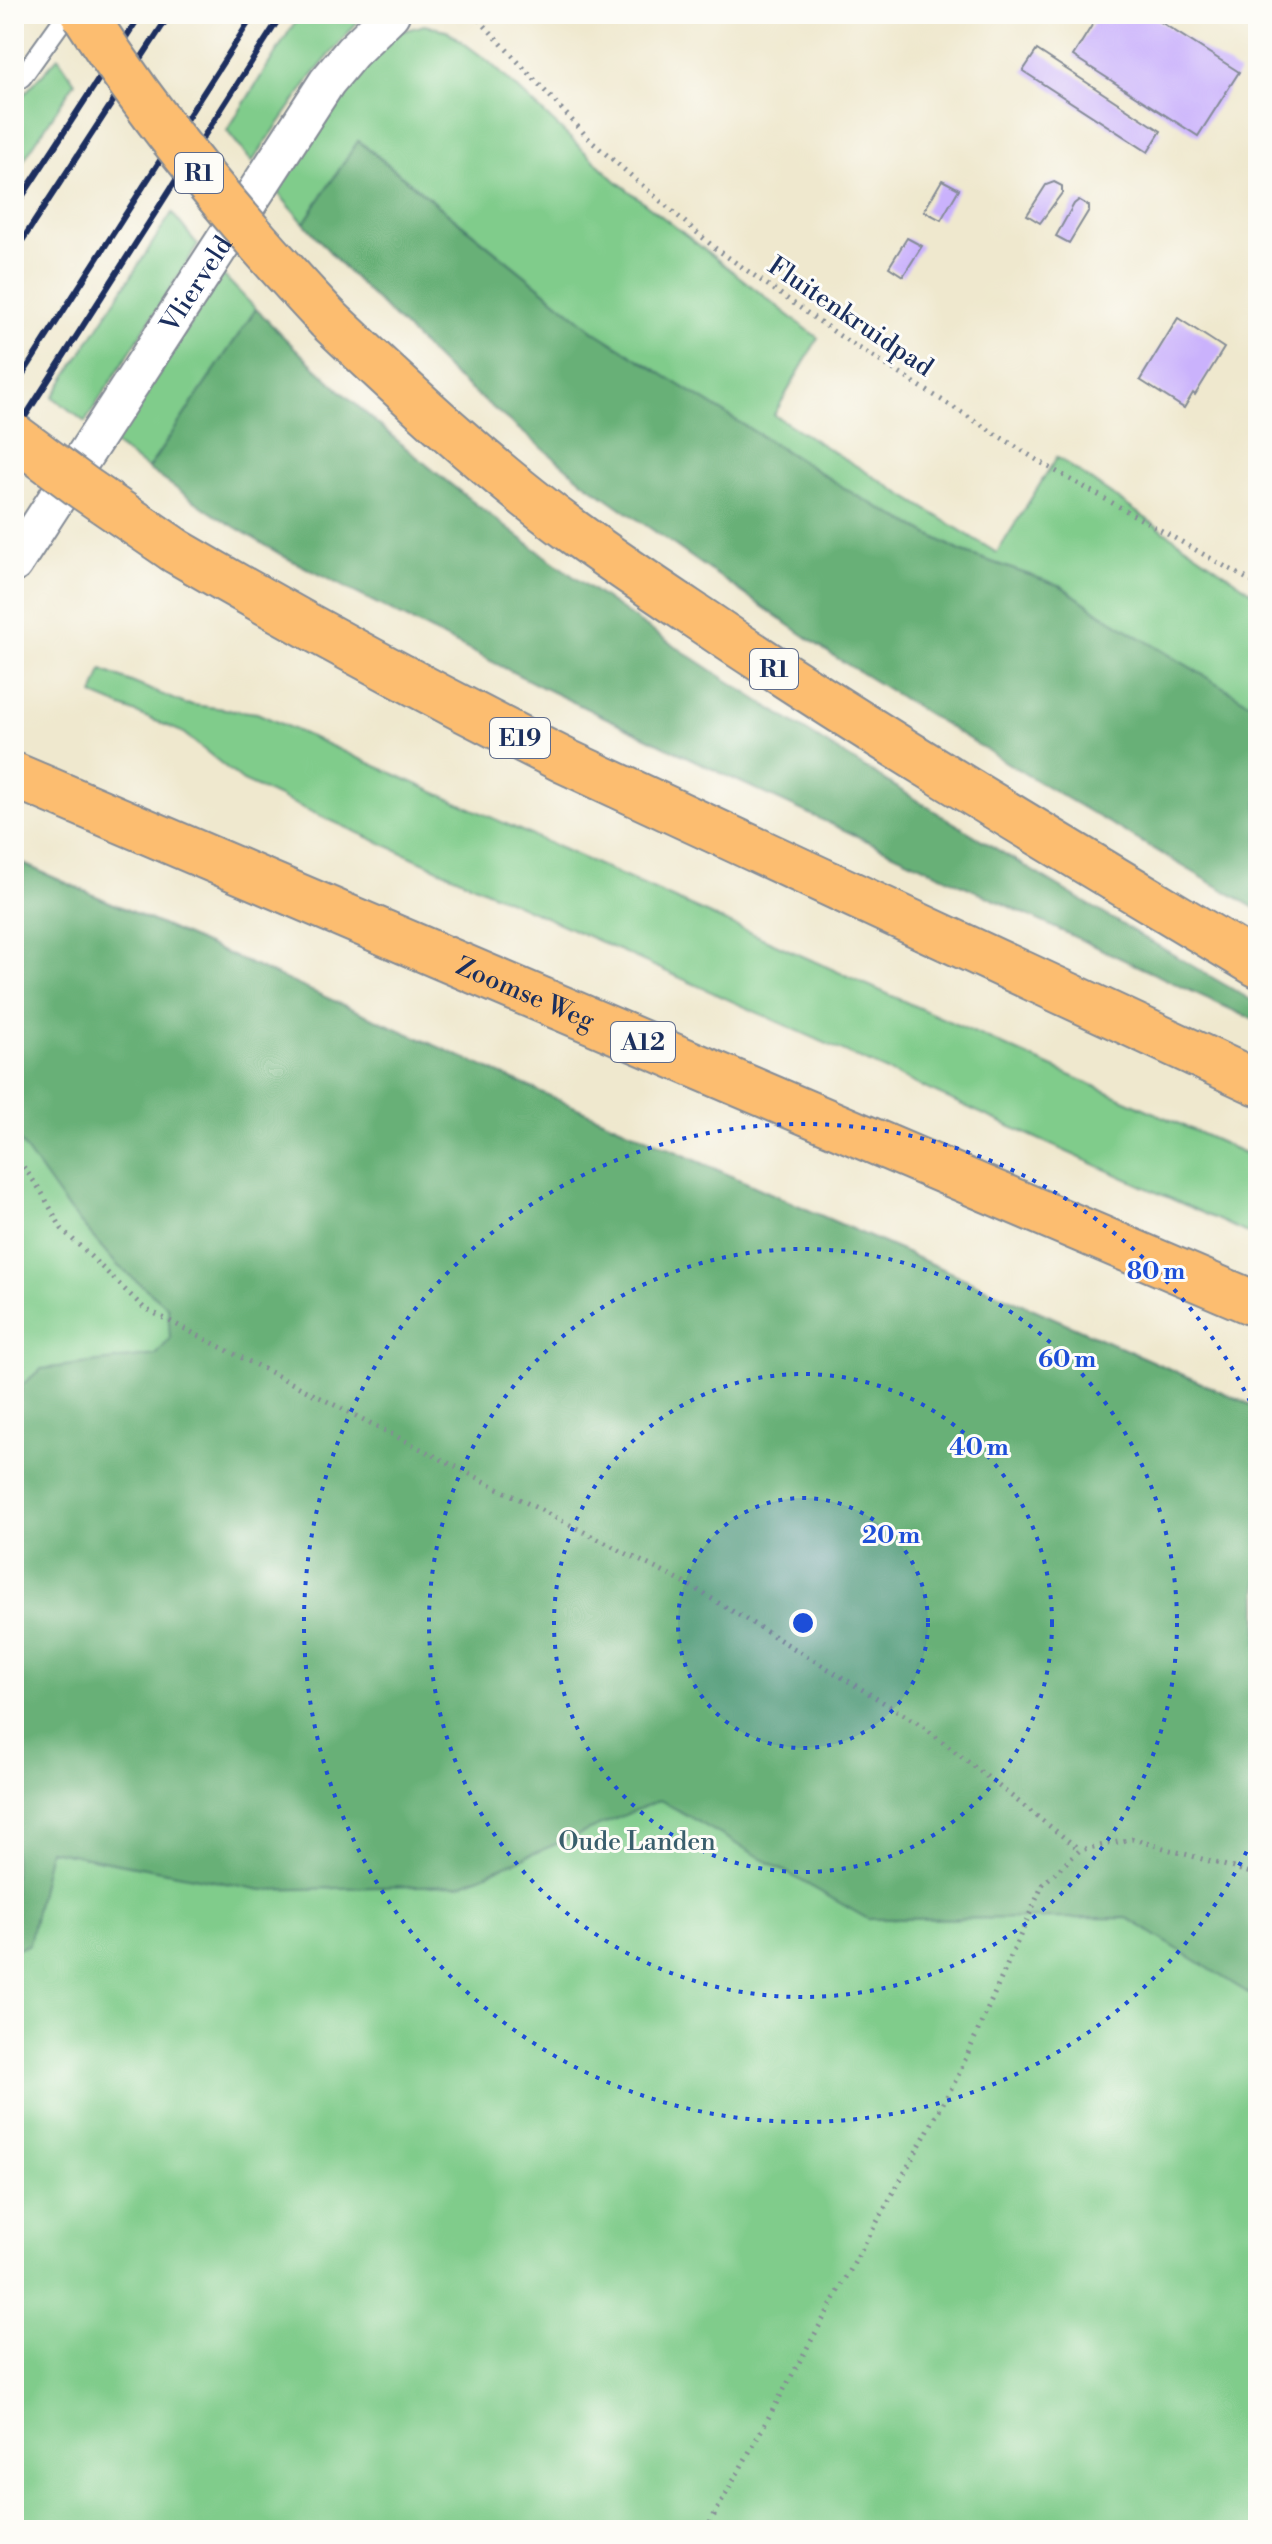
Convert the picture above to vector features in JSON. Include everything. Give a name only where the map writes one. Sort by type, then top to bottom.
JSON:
[{"type":"highway","name":"R1","points":[[84,14],[159,124],[236,218],[329,320],[406,393],[501,475],[651,586],[854,721],[1258,965]]},
{"type":"highway","name":"E19","points":[[14,436],[176,551],[453,705],[565,761],[1258,1083]]},
{"type":"highway","name":"Zoomse Weg","points":[[21,778],[1258,1305]]},
{"type":"street","name":"Vlierveld","points":[[14,564],[327,82],[391,14]]},
{"type":"lane","points":[[14,83],[22,77],[67,14]]},
{"type":"path","name":"Fluitenkruidpad","points":[[474,14],[592,142],[715,248],[840,336],[1045,465],[1258,585]]},
{"type":"path","points":[[14,1154],[41,1191],[62,1229],[144,1308],[694,1588],[921,1725],[1080,1850]]},
{"type":"path","points":[[706,2530],[957,2078],[1043,1884],[1080,1850],[1132,1839],[1258,1875]]},
{"type":"green space","points":[[300,14],[364,14],[312,76],[252,162],[227,131]]},
{"type":"green space","points":[[424,25],[446,30],[488,61],[615,180],[818,338],[774,415],[997,553],[1057,457],[1258,596],[1258,708],[1101,614],[1061,586],[960,551],[857,496],[595,332],[359,141],[304,223],[277,192],[348,82],[392,34]]},
{"type":"green space","points":[[58,57],[75,82],[14,175],[14,105]]},
{"type":"green space","points":[[358,141],[595,332],[857,496],[960,551],[1061,586],[1101,614],[1258,708],[1258,910],[1027,775],[832,655],[584,482],[455,377],[344,268],[304,223]]},
{"type":"green space","points":[[172,213],[198,245],[85,422],[53,397]]},
{"type":"green space","points":[[223,275],[256,309],[148,469],[113,443]]},
{"type":"green space","points":[[256,309],[383,429],[520,538],[664,639],[866,769],[1258,1004],[1258,1022],[544,688],[285,557],[215,515],[148,469]]},
{"type":"green space","points":[[102,670],[185,704],[257,713],[1258,1159],[1258,1238],[243,781],[182,732],[93,695]]},
{"type":"green space","name":"Oude Landen","points":[[14,860],[1258,1408],[1258,2530],[14,2530]]},
{"type":"green space","points":[[14,860],[1258,1408],[1258,1999],[1127,1918],[868,1919],[660,1800],[459,1885],[262,1890],[49,1850],[29,1944],[14,1951],[14,1423],[22,1385],[41,1369],[156,1355],[170,1339],[168,1307],[117,1265],[65,1205],[14,1133]]},
{"type":"building","points":[[1099,14],[1148,14],[1239,72],[1198,136],[1073,56]]},
{"type":"building","points":[[1037,50],[1161,131],[1148,152],[1023,71]]},
{"type":"building","points":[[942,180],[959,189],[941,220],[924,211]]},
{"type":"building","points":[[1054,182],[1062,186],[1062,193],[1040,223],[1027,215],[1046,185]]},
{"type":"building","points":[[1079,200],[1089,206],[1089,210],[1069,243],[1056,236]]},
{"type":"building","points":[[907,238],[922,246],[903,276],[889,267]]},
{"type":"building","points":[[1255,287],[1258,287],[1258,353],[1255,353]]},
{"type":"building","points":[[1178,318],[1224,348],[1184,408],[1140,380]]},
{"type":"railway","points":[[14,209],[141,14]]},
{"type":"railway","points":[[14,253],[170,14]]},
{"type":"railway","points":[[14,388],[254,14]]},
{"type":"railway","points":[[14,434],[282,14]]}]
